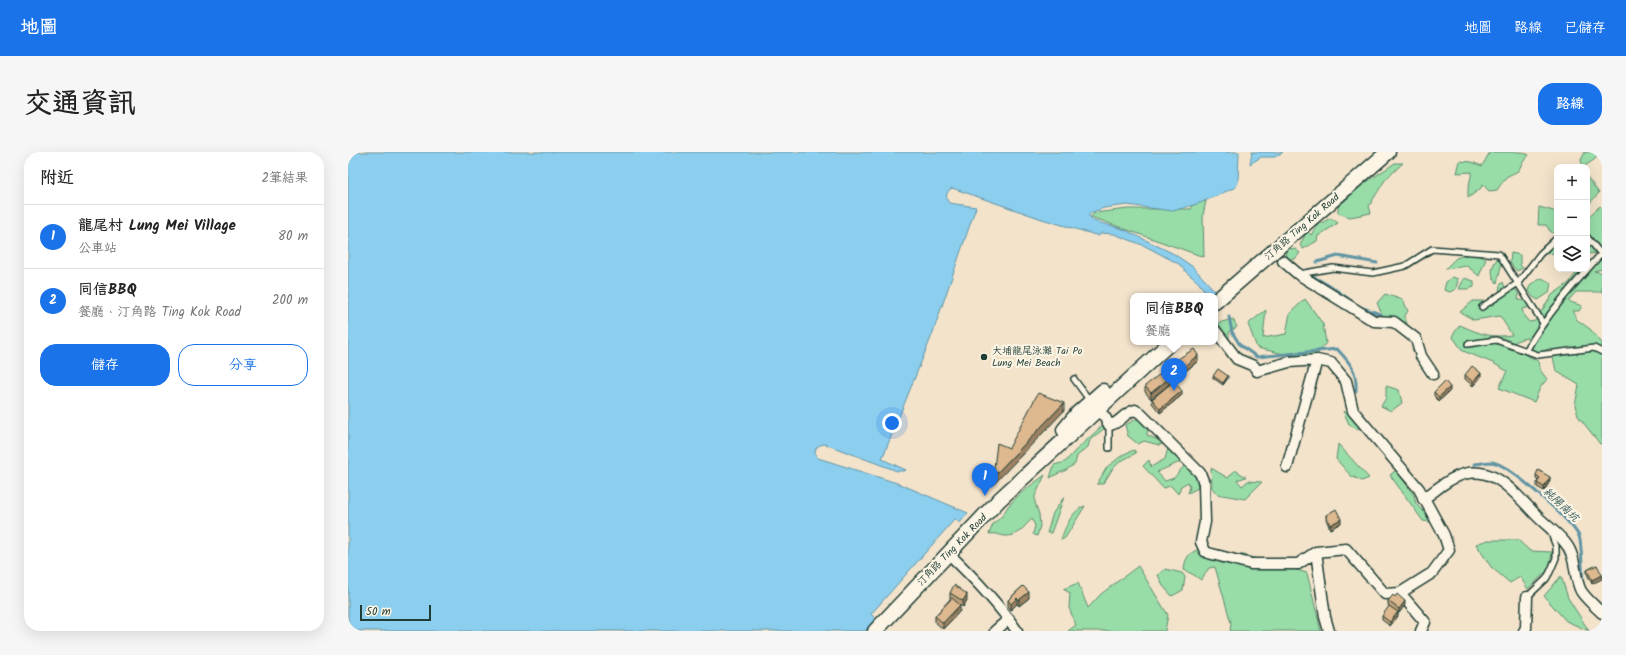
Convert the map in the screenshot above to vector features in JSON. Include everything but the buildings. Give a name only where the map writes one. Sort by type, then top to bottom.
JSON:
[{"type":"main road","name":"汀角路 Ting Kok Road","points":[[1218,300],[1278,257],[1388,152]]},
{"type":"main road","name":"汀角路 Ting Kok Road","points":[[875,631],[1000,499],[1032,470],[1078,413],[1094,406],[1166,345]]},
{"type":"street","points":[[1278,257],[1298,274],[1374,321],[1394,322],[1416,339],[1421,356],[1433,374]]},
{"type":"street","points":[[1094,406],[1105,417],[1109,425],[1117,422],[1128,412],[1134,410],[1140,413],[1200,473],[1204,483],[1205,522],[1201,542],[1204,551],[1208,553],[1251,564],[1298,564],[1316,552],[1346,549],[1385,594],[1400,593],[1432,573],[1449,550],[1444,535],[1418,489],[1353,411],[1346,381],[1338,369],[1331,363],[1317,360],[1289,362],[1257,370],[1254,366],[1237,358],[1218,334]]},
{"type":"street","points":[[1287,466],[1317,360]]},
{"type":"street","points":[[1423,499],[1456,477],[1471,473],[1488,473],[1497,478],[1514,492],[1560,538],[1571,552],[1581,590],[1602,613]]},
{"type":"street","points":[[1316,552],[1325,617],[1329,631]]},
{"type":"street","points":[[948,553],[965,569],[1009,619],[1017,631]]},
{"type":"street","points":[[1400,593],[1425,622],[1421,631]]},
{"type":"street","points":[[1526,630],[1527,597]]},
{"type":"street","points":[[996,631],[1009,619]]},
{"type":"lane","points":[[1526,351],[1543,323],[1564,295],[1602,253],[1590,240]]},
{"type":"lane","points":[[1482,307],[1518,283],[1540,254],[1554,241]]},
{"type":"lane","points":[[1298,274],[1332,268],[1373,273],[1405,266],[1432,249],[1499,254],[1543,323]]},
{"type":"lane","points":[[1468,344],[1496,340],[1538,355],[1594,348],[1602,352]]},
{"type":"lane","points":[[1074,379],[1094,406]]},
{"type":"lane","points":[[1109,425],[1109,448]]},
{"type":"lane","points":[[1527,597],[1546,579],[1556,558],[1556,546],[1549,528]]},
{"type":"green space","points":[[1490,152],[1522,152],[1529,155],[1518,171],[1506,177],[1497,190],[1489,191],[1483,185],[1468,198],[1468,189],[1472,172],[1457,173],[1460,161],[1472,162],[1482,166]]},
{"type":"green space","points":[[1585,152],[1601,152],[1594,160],[1588,164],[1582,164],[1581,160]]},
{"type":"green space","points":[[1395,163],[1403,163],[1385,180],[1369,206],[1371,213],[1350,217],[1338,213],[1338,207],[1362,185]]},
{"type":"green space","points":[[1590,181],[1599,193],[1590,203]]},
{"type":"green space","points":[[1206,201],[1203,215],[1204,257],[1091,217],[1094,213],[1128,209],[1191,209],[1194,202]]},
{"type":"green space","points":[[1600,206],[1602,208],[1602,269],[1594,271],[1602,273],[1602,292],[1576,292],[1568,301],[1582,306],[1579,311],[1573,311],[1576,319],[1590,329],[1602,343],[1602,443],[1600,444],[1578,416],[1575,405],[1579,385],[1556,371],[1551,348],[1538,353],[1525,347],[1528,338],[1515,342],[1514,349],[1538,361],[1540,370],[1547,379],[1540,388],[1534,402],[1499,388],[1507,371],[1493,363],[1463,351],[1452,336],[1460,325],[1473,331],[1491,336],[1512,335],[1500,316],[1474,320],[1460,312],[1473,301],[1498,301],[1500,285],[1503,282],[1505,288],[1515,289],[1519,294],[1518,299],[1523,301],[1531,298],[1530,307],[1522,309],[1524,316],[1529,322],[1535,321],[1552,295],[1569,283],[1577,272],[1590,272],[1590,266],[1592,266],[1598,253],[1590,254],[1590,215]]},
{"type":"green space","points":[[1539,207],[1554,211],[1554,234],[1546,225],[1538,225]]},
{"type":"green space","points":[[1331,218],[1338,223],[1318,236],[1317,241],[1303,249],[1300,245],[1307,231],[1311,235],[1317,225]]},
{"type":"green space","points":[[1554,246],[1554,253],[1545,254]]},
{"type":"green space","points":[[1286,248],[1295,249],[1300,253],[1295,259],[1289,259],[1285,265]]},
{"type":"green space","points":[[1472,253],[1486,259],[1479,276],[1467,266],[1445,269],[1456,258]]},
{"type":"green space","points":[[1511,253],[1520,255],[1520,265],[1523,268],[1517,271],[1510,263]]},
{"type":"green space","points":[[1497,259],[1502,262],[1497,283],[1493,277],[1492,271],[1493,265]]},
{"type":"green space","points":[[1452,277],[1458,279],[1456,289],[1450,292],[1444,290],[1446,282]]},
{"type":"green space","points":[[1464,278],[1474,281],[1474,287],[1459,289]]},
{"type":"green space","points":[[1542,278],[1551,283],[1549,293],[1538,300],[1533,297],[1528,290],[1531,284]]},
{"type":"green space","points":[[1385,294],[1403,300],[1408,311],[1404,317],[1407,323],[1402,332],[1386,323],[1377,303]]},
{"type":"green space","points":[[1305,299],[1323,324],[1326,343],[1315,357],[1298,357],[1257,348],[1248,324],[1266,310],[1263,338],[1286,334],[1290,313]]},
{"type":"green space","points":[[1233,319],[1237,327],[1229,332],[1229,339],[1223,336],[1218,323]]},
{"type":"green space","points":[[1386,386],[1399,390],[1402,403],[1391,411],[1381,406],[1386,398]]},
{"type":"green space","points":[[1343,411],[1351,414],[1360,426],[1358,430],[1349,424]]},
{"type":"green space","points":[[1140,417],[1148,423],[1147,435],[1162,442],[1163,444],[1159,445],[1144,441],[1138,444],[1128,436],[1125,425]]},
{"type":"green space","points":[[1102,426],[1106,427],[1090,440],[1088,447],[1077,456],[1075,464],[1050,478],[1054,465],[1065,462]]},
{"type":"green space","points":[[1338,444],[1369,478],[1362,481],[1351,476],[1336,459]]},
{"type":"green space","points":[[1168,448],[1185,451],[1187,459],[1157,472],[1165,481],[1174,478],[1184,466],[1196,473],[1198,488],[1188,493],[1190,487],[1188,482],[1181,486],[1178,494],[1171,486],[1163,488],[1143,466],[1149,460],[1151,467],[1165,459]]},
{"type":"green space","points":[[1134,450],[1136,453],[1121,461],[1113,468],[1103,484],[1097,484],[1107,467],[1124,454]]},
{"type":"green space","points":[[1211,468],[1228,478],[1235,470],[1246,477],[1237,480],[1242,486],[1248,481],[1262,482],[1245,499],[1217,494],[1212,488]]},
{"type":"green space","points":[[1396,470],[1414,495],[1416,504],[1425,513],[1430,522],[1423,521],[1390,475]]},
{"type":"green space","points":[[1045,475],[1035,496],[1040,526],[1037,536],[1033,534],[1035,526],[1032,519],[1020,531],[1013,535],[1005,536],[989,534],[993,524],[1002,516],[1009,505],[1021,493]]},
{"type":"green space","points":[[1064,497],[1051,533],[1047,533],[1053,513]]},
{"type":"green space","points":[[1085,506],[1065,538],[1061,540],[1064,530],[1073,515]]},
{"type":"green space","points":[[1488,540],[1518,540],[1530,551],[1552,552],[1549,569],[1528,589],[1520,577],[1510,583],[1491,567],[1476,544]]},
{"type":"green space","points":[[1208,547],[1202,556],[1217,552],[1222,564],[1240,554],[1307,573],[1321,631],[1230,631],[1231,623],[1215,567],[1209,568],[1201,580],[1184,570],[1188,556],[1194,551]]},
{"type":"green space","points":[[1138,566],[1168,615],[1165,631],[1068,631],[1076,625],[1069,608],[1070,593],[1063,589],[1078,583],[1088,608],[1101,594]]},
{"type":"green space","points":[[1165,569],[1182,573],[1185,577],[1183,590],[1172,596],[1163,586],[1158,575]]},
{"type":"green space","points":[[1561,576],[1568,598],[1589,631],[1566,621],[1544,596]]},
{"type":"water","points":[[348,152],[1239,152],[1238,181],[1236,187],[1200,203],[1173,211],[1127,205],[1104,208],[1090,213],[1089,216],[1094,221],[1123,229],[1174,254],[1193,267],[1215,291],[1215,293],[1206,293],[1198,282],[1179,264],[1145,246],[1114,234],[1101,233],[1099,236],[1042,219],[952,188],[948,191],[947,197],[949,203],[976,207],[932,335],[882,459],[906,470],[897,471],[825,444],[817,447],[815,452],[818,458],[900,484],[968,513],[960,523],[955,519],[871,614],[876,619],[865,631],[348,631]]},
{"type":"water","points":[[1252,152],[1283,152],[1275,157],[1261,157],[1250,164]]},
{"type":"waterway","points":[[1317,262],[1338,256],[1377,263]]},
{"type":"waterway","points":[[1297,267],[1333,288],[1360,307],[1380,314]]},
{"type":"waterway","points":[[1229,317],[1232,332],[1240,345],[1257,357],[1337,349],[1346,359],[1354,372],[1356,391]]},
{"type":"waterway","name":"純陽南坑","points":[[1474,464],[1492,462],[1512,472],[1564,518],[1579,536],[1583,585]]},
{"type":"place","name":"大埔龍尾泳灘 Tai Po Lung Mei Beach","points":[[984,357]]},
{"type":"place","name":"同信BBQ","points":[[1174,391]]},
{"type":"place","name":"龍尾村 Lung Mei Village","points":[[985,496]]}]
